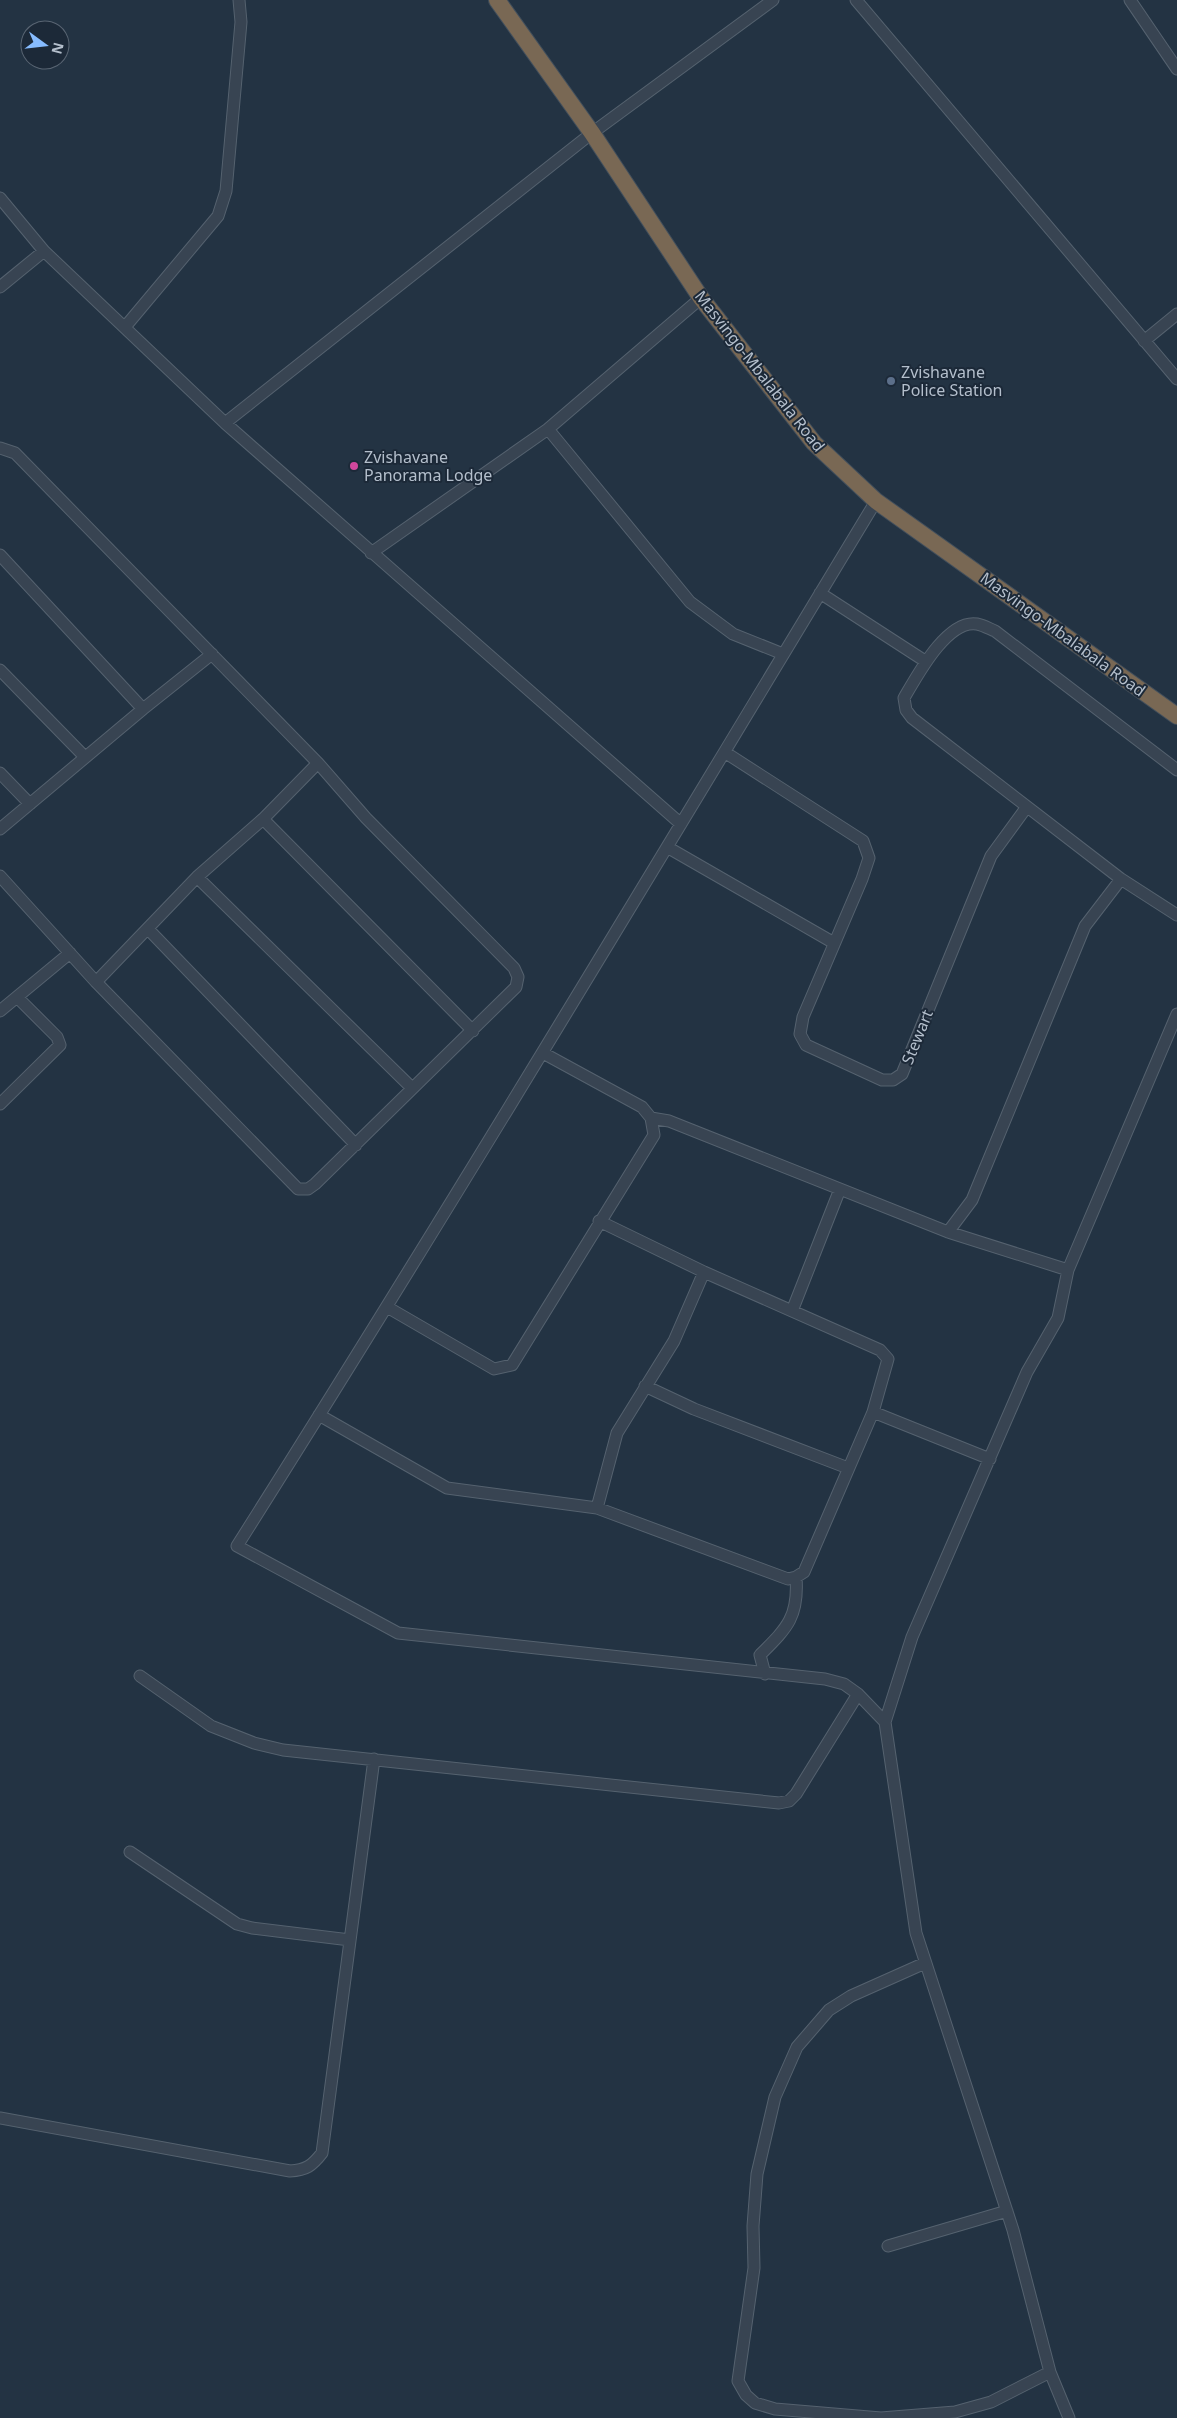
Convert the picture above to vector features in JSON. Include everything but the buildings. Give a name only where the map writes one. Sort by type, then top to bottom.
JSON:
[{"type":"highway","name":"Masvingo-Mbalabala Road","points":[[497,0],[592,133],[701,298],[814,443],[876,501],[1177,716]]},
{"type":"street","points":[[125,327],[218,216],[226,191],[240,22],[239,0]]},
{"type":"street","points":[[225,423],[592,133],[773,0]]},
{"type":"street","points":[[856,0],[1177,379]]},
{"type":"street","points":[[1130,0],[1177,69]]},
{"type":"street","points":[[0,198],[44,251],[225,423],[330,513],[371,553],[681,824]]},
{"type":"street","points":[[0,287],[44,251]]},
{"type":"street","points":[[371,553],[548,429],[701,298]]},
{"type":"street","points":[[1144,341],[1177,314]]},
{"type":"street","points":[[548,429],[690,602],[733,634],[783,654]]},
{"type":"street","points":[[0,448],[15,453],[212,654],[258,704],[318,763],[366,818],[514,968],[518,977],[516,987],[315,1184],[308,1188],[298,1189],[96,982],[0,876]]},
{"type":"street","points":[[876,501],[783,654],[726,753],[666,846],[387,1307],[236,1546],[398,1633],[824,1679],[844,1684],[858,1694],[885,1722]]},
{"type":"street","points":[[0,555],[143,709]]},
{"type":"street","points":[[820,593],[925,662]]},
{"type":"street","points":[[1177,770],[995,632],[977,623],[956,628],[925,662],[904,698],[906,710],[912,718],[1026,808],[1121,879],[1177,915]]},
{"type":"street","points":[[0,829],[143,709],[212,654]]},
{"type":"street","points":[[0,670],[85,757]]},
{"type":"street","name":"Stewart","points":[[726,753],[863,840],[869,858],[862,879],[803,1017],[800,1034],[806,1045],[882,1080],[893,1080],[902,1074],[991,856],[1026,808]]},
{"type":"street","points":[[96,982],[198,877],[263,819],[318,763]]},
{"type":"street","points":[[0,774],[30,804]]},
{"type":"street","points":[[263,819],[473,1031]]},
{"type":"street","points":[[666,846],[834,944]]},
{"type":"street","points":[[198,877],[412,1088]]},
{"type":"street","points":[[948,1232],[972,1200],[1085,926],[1121,879]]},
{"type":"street","points":[[148,929],[356,1145]]},
{"type":"street","points":[[0,1011],[70,953]]},
{"type":"street","points":[[0,1104],[60,1045],[57,1037],[17,997]]},
{"type":"street","points":[[1069,2418],[1050,2372],[1007,2210],[916,1934],[885,1722],[912,1637],[1027,1372],[1058,1318],[1068,1270],[1177,1015]]},
{"type":"street","points":[[387,1307],[494,1369],[512,1365],[599,1221],[654,1135],[651,1118],[642,1107],[542,1053]]},
{"type":"street","points":[[651,1118],[669,1121],[948,1232],[1068,1270]]},
{"type":"street","points":[[792,1311],[840,1189]]},
{"type":"street","points":[[319,1415],[447,1488],[597,1508],[788,1578],[796,1577],[804,1572],[872,1412],[888,1359],[880,1350],[704,1272],[599,1221]]},
{"type":"street","points":[[597,1508],[617,1433],[674,1340],[704,1272]]},
{"type":"street","points":[[646,1386],[694,1410],[848,1468]]},
{"type":"street","points":[[872,1412],[990,1459]]},
{"type":"street","points":[[765,1674],[760,1655],[787,1628],[798,1598],[796,1577]]},
{"type":"street","points":[[140,1676],[211,1726],[254,1743],[283,1750],[779,1802],[789,1801],[796,1794],[858,1694]]},
{"type":"street","points":[[0,2118],[193,2155],[290,2171],[304,2170],[312,2165],[322,2153],[374,1759]]},
{"type":"street","points":[[130,1852],[237,1924],[252,1928],[350,1940]]},
{"type":"street","points":[[925,1963],[851,1996],[830,2010],[797,2047],[775,2097],[757,2174],[753,2226],[754,2268],[738,2381],[746,2395],[755,2403],[775,2409],[881,2418],[964,2410],[991,2402],[1050,2372]]},
{"type":"street","points":[[888,2246],[1007,2210]]},
{"type":"place","name":"Zvishavane Police Station","points":[[891,381]]},
{"type":"place","name":"Zvishavane Panorama Lodge","points":[[354,466]]}]
